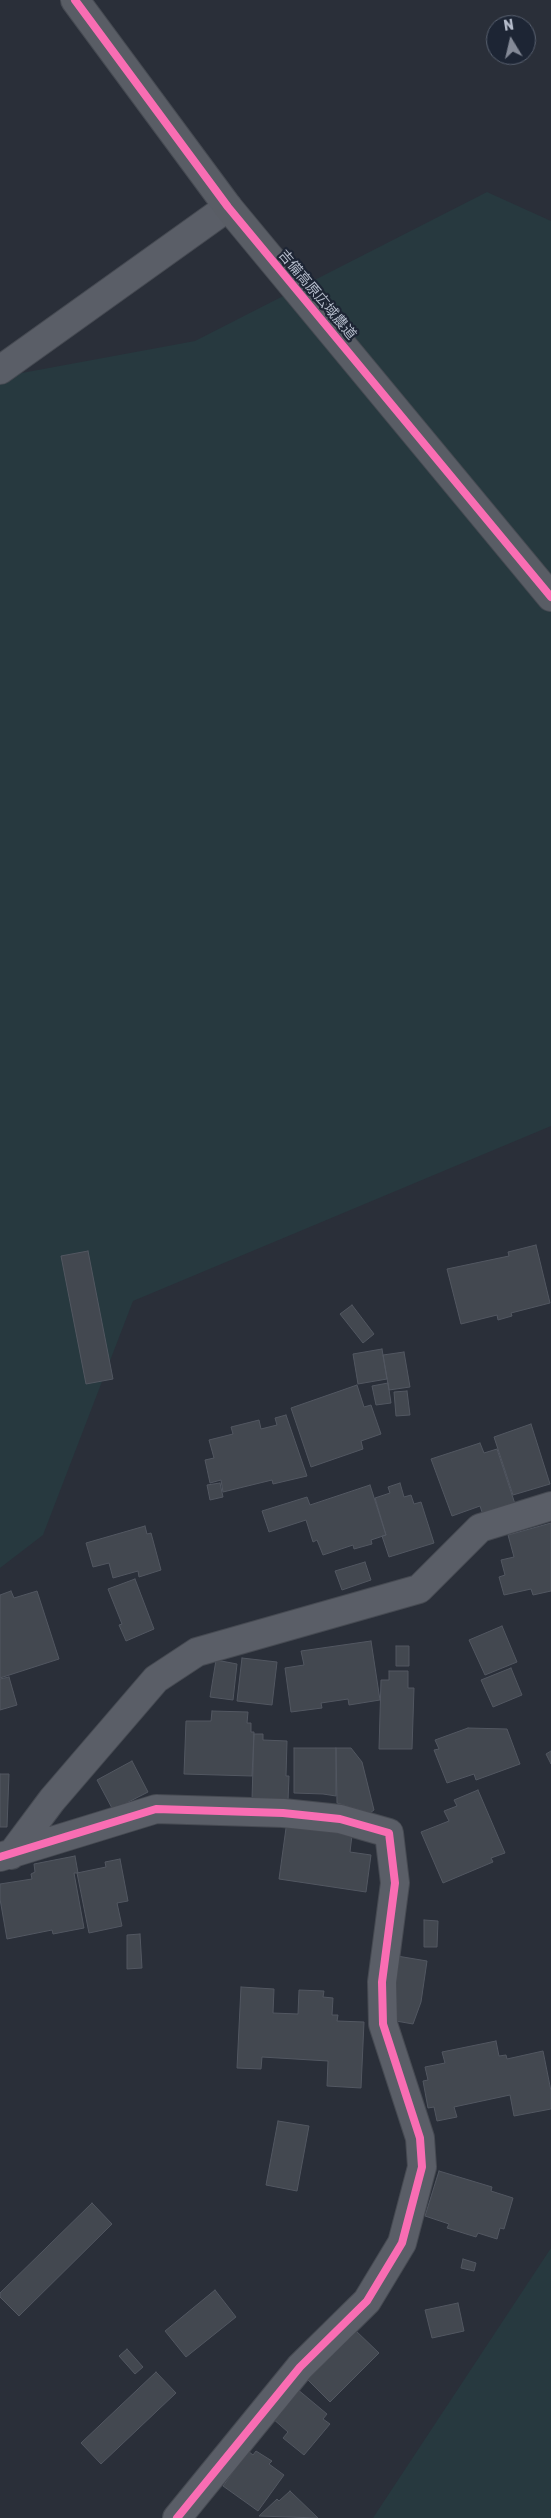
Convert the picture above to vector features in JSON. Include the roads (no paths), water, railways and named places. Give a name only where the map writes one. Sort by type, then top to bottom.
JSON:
[{"type":"street","name":"吉備高原広域農道","points":[[75,0],[228,207],[551,597]]},
{"type":"street","points":[[0,370],[228,207]]},
{"type":"street","points":[[6,1856],[156,1680],[197,1652],[419,1589],[480,1528],[551,1506]]},
{"type":"street","points":[[6,1856],[156,1809],[292,1814],[340,1819],[389,1833],[395,1883],[382,1982],[383,2024],[420,2138],[422,2167],[402,2243],[367,2301],[300,2367],[177,2518]]}]
